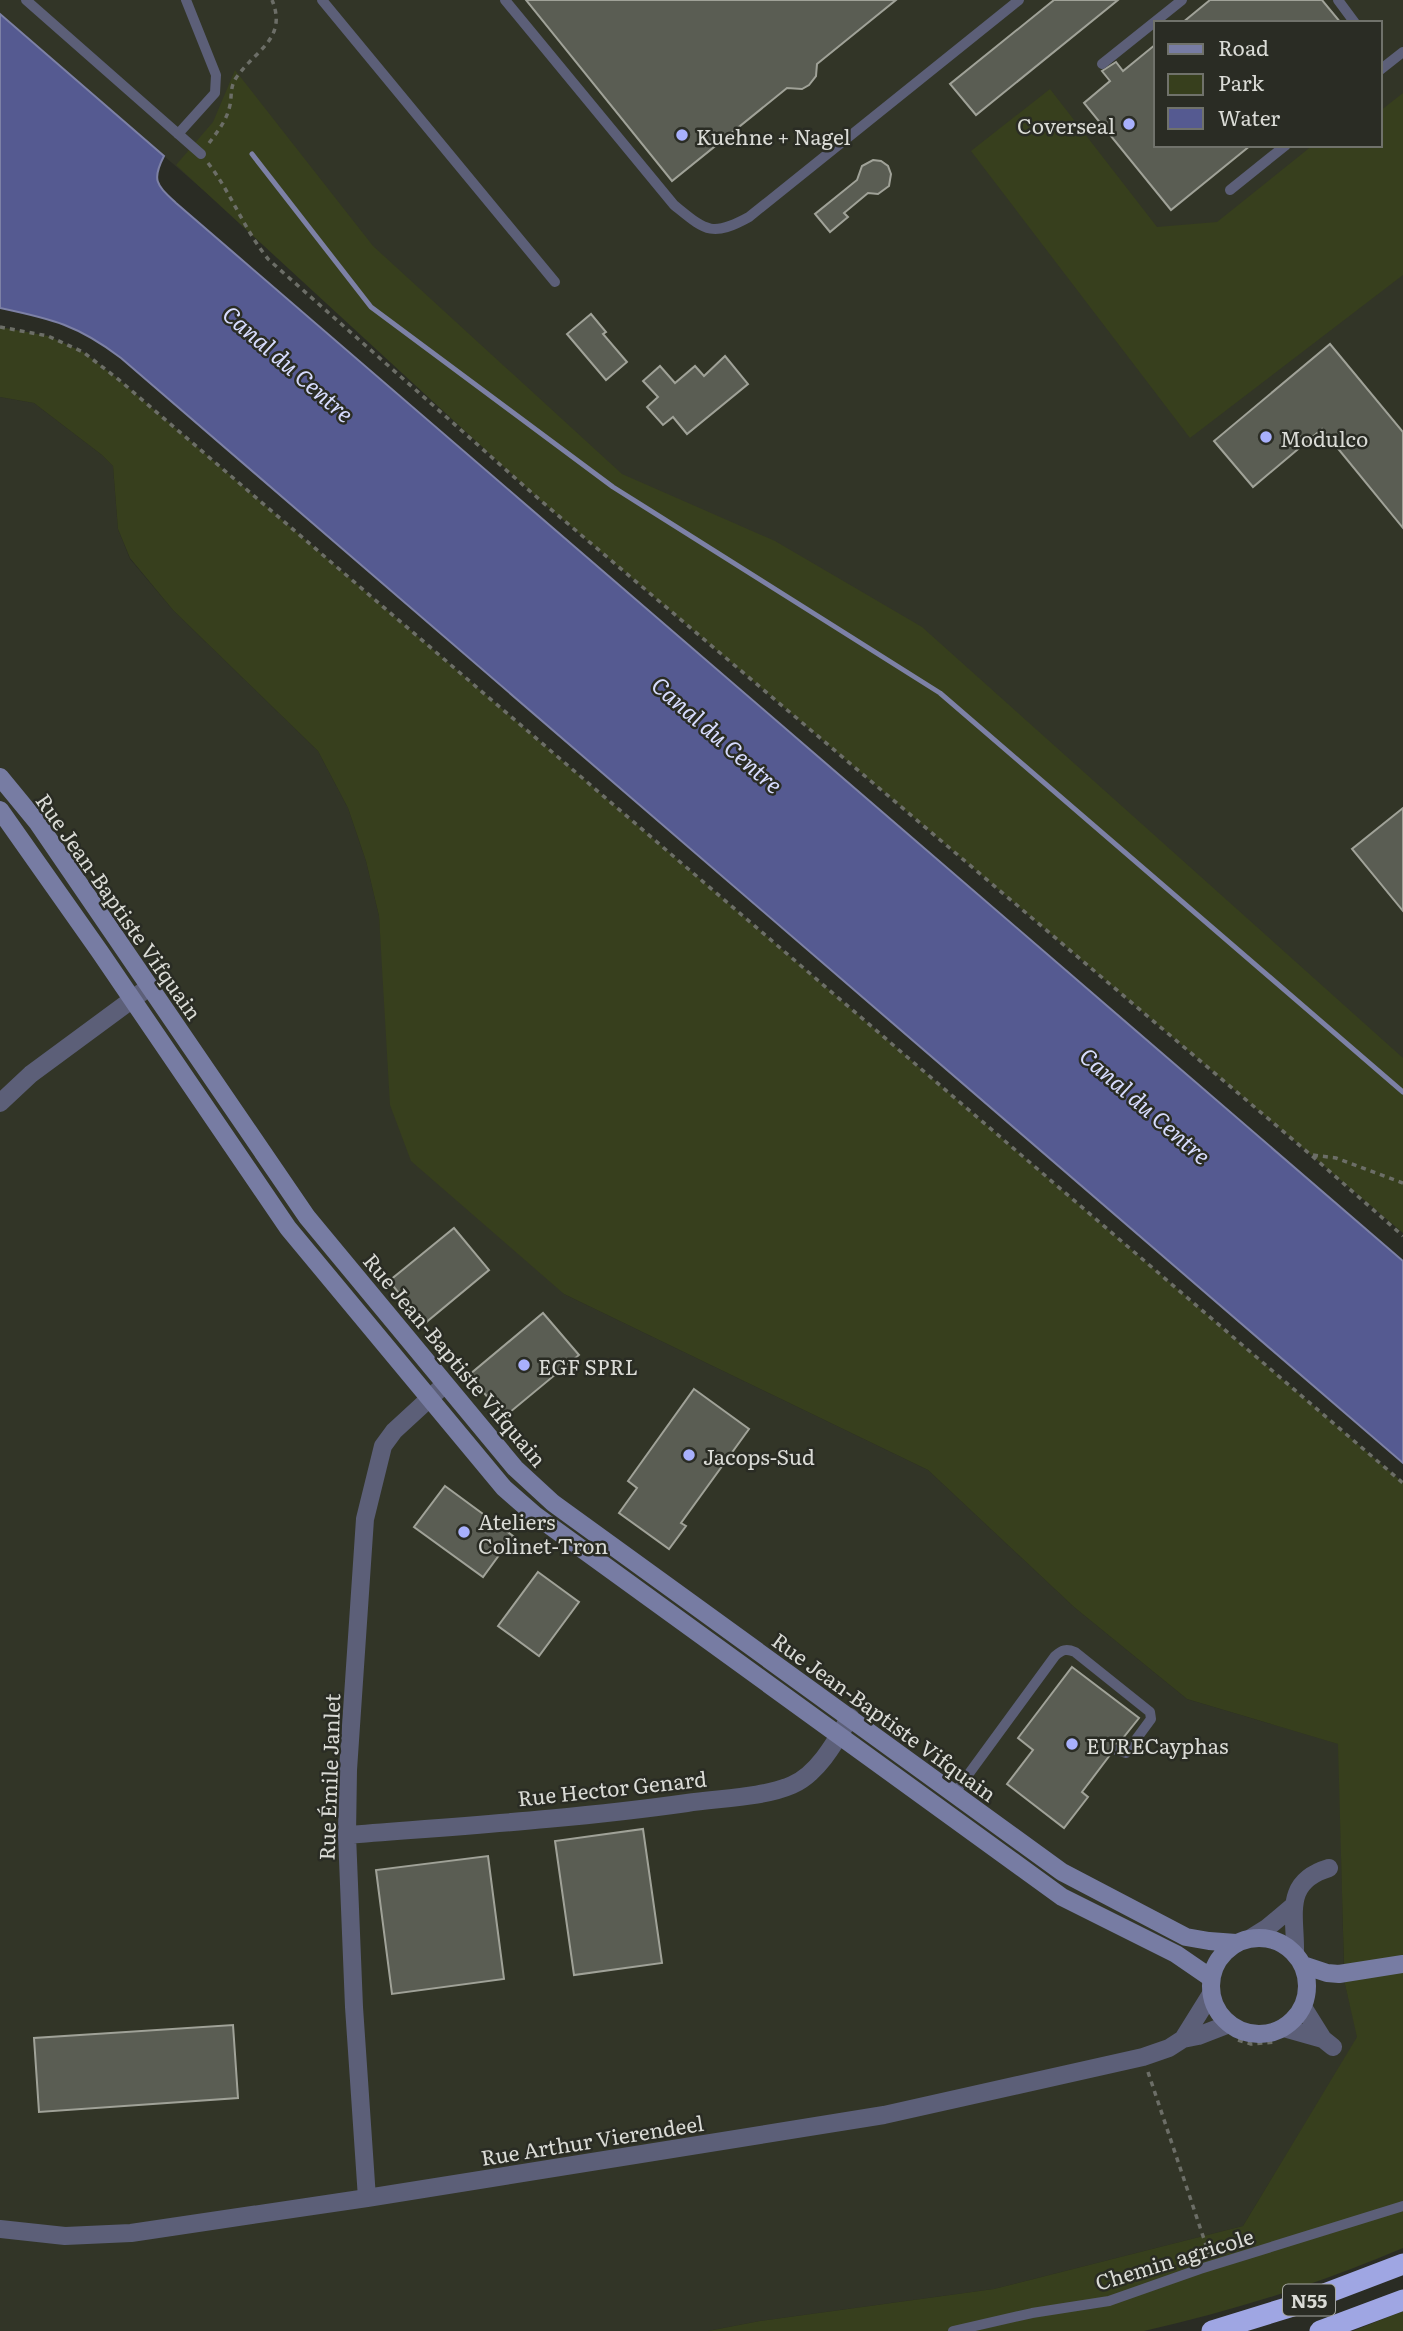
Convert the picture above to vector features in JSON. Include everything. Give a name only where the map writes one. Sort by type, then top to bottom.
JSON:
[{"type":"highway","name":"N55","points":[[1212,2331],[1293,2306],[1403,2264]]},
{"type":"highway","name":"N55","points":[[1320,2331],[1403,2300]]},
{"type":"street","name":"Rue Jean-Baptiste Vifquain","points":[[0,777],[37,822],[307,1217],[515,1468],[553,1503],[1062,1872],[1087,1886],[1186,1937],[1209,1941],[1275,1941],[1299,1959],[1327,1973],[1339,1974],[1403,1964]]},
{"type":"street","name":"Rue Jean-Baptiste Vifquain","points":[[0,810],[288,1228],[504,1488],[519,1502],[1062,1897],[1176,1954],[1211,1986],[1217,2010],[1229,2024]]},
{"type":"street","points":[[0,1103],[31,1074],[149,987]]},
{"type":"street","name":"Rue Émile Janlet","points":[[367,2198],[354,2007],[347,1835],[348,1769],[365,1518],[383,1446],[394,1431],[444,1385]]},
{"type":"street","name":"Rue Hector Genard","points":[[347,1835],[648,1808],[772,1791],[794,1784],[813,1769],[850,1717]]},
{"type":"street","points":[[1229,2024],[1242,2032],[1256,2035],[1270,2033],[1284,2028],[1295,2019],[1303,2007],[1307,1979],[1299,1959],[1292,1907],[1299,1888],[1317,1871],[1329,1868]]},
{"type":"street","points":[[1183,2039],[1211,1986],[1216,1964],[1224,1952],[1267,1928],[1292,1907]]},
{"type":"street","points":[[1284,2028],[1328,2043],[1303,2007]]},
{"type":"street","name":"Rue Arthur Vierendeel","points":[[0,2229],[65,2236],[131,2233],[884,2115],[1143,2057],[1169,2048],[1183,2039],[1229,2024]]},
{"type":"lane","points":[[26,0],[201,154]]},
{"type":"lane","points":[[178,134],[215,93],[216,75],[186,0]]},
{"type":"lane","points":[[322,0],[555,282]]},
{"type":"lane","points":[[505,0],[674,205],[707,230],[719,230],[749,217],[1019,0]]},
{"type":"lane","points":[[1156,21],[1182,0]]},
{"type":"lane","points":[[1338,0],[1354,21]]},
{"type":"lane","points":[[1102,64],[1154,22]]},
{"type":"lane","points":[[1384,68],[1403,52]]},
{"type":"lane","points":[[1230,190],[1284,147]]},
{"type":"lane","points":[[954,1794],[1062,1650],[1075,1652],[1150,1712],[1152,1719],[1126,1753],[1116,1750]]},
{"type":"lane","name":"Chemin agricole","points":[[953,2331],[1032,2313],[1109,2301],[1212,2265],[1403,2206]]},
{"type":"path","points":[[271,0],[277,13],[276,28],[268,42],[235,79],[224,122],[201,154],[223,182],[252,240],[269,260],[540,500],[1403,1236]]},
{"type":"path","points":[[0,327],[48,336],[83,352],[118,379],[1403,1483]]},
{"type":"path","points":[[1311,1155],[1336,1158],[1403,1183]]},
{"type":"path","points":[[1143,2057],[1212,2265]]},
{"type":"shaded area","points":[[0,0],[1403,0],[1403,1229],[0,14]]},
{"type":"shaded area","points":[[0,397],[34,403],[113,466],[118,529],[130,559],[173,610],[318,751],[348,808],[366,861],[379,916],[385,993],[564,1294],[928,1470],[1074,1607],[1187,1699],[1339,1744],[1344,1980],[1358,2037],[1243,2226],[994,2289],[760,2321],[708,2331],[0,2331]]},
{"type":"green space","points":[[235,70],[373,246],[622,474],[775,541],[922,627],[1403,1058],[1403,1233],[540,500],[176,165],[213,122]]},
{"type":"green space","points":[[1050,89],[1157,227],[1217,222],[1311,147],[1382,147],[1382,109],[1403,93],[1403,275],[1190,438],[971,151]]},
{"type":"green space","points":[[0,327],[48,336],[83,352],[118,379],[1403,1483],[1403,1958],[1344,1967],[1338,1744],[1187,1699],[1074,1607],[928,1470],[564,1294],[411,1161],[390,1105],[379,916],[366,861],[348,808],[318,751],[173,610],[130,558],[118,529],[113,466],[34,403],[0,397]]},
{"type":"green space","points":[[1403,1971],[1403,2248],[1275,2296],[1144,2331],[708,2331],[760,2321],[994,2289],[1243,2226],[1357,2037],[1344,1980]]},
{"type":"green space","points":[[1403,2311],[1403,2331],[1353,2331]]},
{"type":"water","name":"Canal du Centre","points":[[0,14],[164,156],[158,171],[158,182],[176,203],[1403,1261],[1403,1463],[121,358],[91,338],[64,325],[0,308]]},
{"type":"building","name":"Kuehne + Nagel","points":[[526,0],[896,0],[817,64],[816,76],[809,85],[802,89],[787,88],[672,181]]},
{"type":"building","points":[[1054,0],[1118,0],[976,115],[950,84]]},
{"type":"building","points":[[1210,0],[1322,0],[1339,21],[1184,21]]},
{"type":"building","name":"Coverseal","points":[[1154,46],[1154,147],[1249,147],[1171,210],[1084,103],[1110,81],[1102,71],[1116,62],[1123,71]]},
{"type":"building","points":[[873,160],[888,166],[891,174],[889,186],[878,194],[868,193],[844,213],[848,217],[830,232],[815,214],[857,180],[862,166]]},
{"type":"building","points":[[591,314],[606,332],[603,334],[627,362],[606,380],[567,334]]},
{"type":"building","name":"Modulco","points":[[1330,344],[1403,432],[1403,528],[1322,429],[1253,487],[1214,441]]},
{"type":"building","points":[[725,356],[748,384],[687,434],[673,417],[663,425],[647,407],[658,397],[643,381],[660,366],[675,383],[695,366],[704,376]]},
{"type":"building","points":[[1403,808],[1403,911],[1352,849]]},
{"type":"building","points":[[454,1228],[489,1270],[424,1324],[389,1281]]},
{"type":"building","name":"EGF SPRL","points":[[543,1313],[579,1355],[504,1417],[469,1375]]},
{"type":"building","name":"Jacops-Sud","points":[[694,1389],[749,1429],[681,1523],[686,1526],[669,1549],[619,1513],[637,1488],[628,1481]]},
{"type":"building","name":"Ateliers Colinet-Tron","points":[[445,1486],[513,1536],[483,1577],[414,1527]]},
{"type":"building","points":[[538,1572],[579,1602],[539,1656],[498,1626]]},
{"type":"building","name":"EURECayphas","points":[[1072,1667],[1139,1718],[1119,1743],[1110,1745],[1110,1755],[1082,1792],[1088,1797],[1064,1828],[1007,1784],[1033,1750],[1018,1738]]},
{"type":"building","points":[[643,1829],[662,1963],[574,1975],[555,1841]]},
{"type":"building","points":[[488,1856],[504,1979],[392,1994],[376,1870]]},
{"type":"building","points":[[233,2025],[238,2098],[39,2112],[34,2038]]},
{"type":"waterway","points":[[252,154],[371,307],[613,487],[940,693],[1403,1092]]},
{"type":"place","name":"Coverseal","points":[[1129,124]]},
{"type":"place","name":"Kuehne + Nagel","points":[[682,135]]},
{"type":"place","name":"Modulco","points":[[1266,437]]},
{"type":"place","name":"EGF SPRL","points":[[524,1365]]},
{"type":"place","name":"Jacops-Sud","points":[[689,1455]]},
{"type":"place","name":"Ateliers Colinet-Tron","points":[[464,1532]]},
{"type":"place","name":"EURECayphas","points":[[1072,1744]]}]
